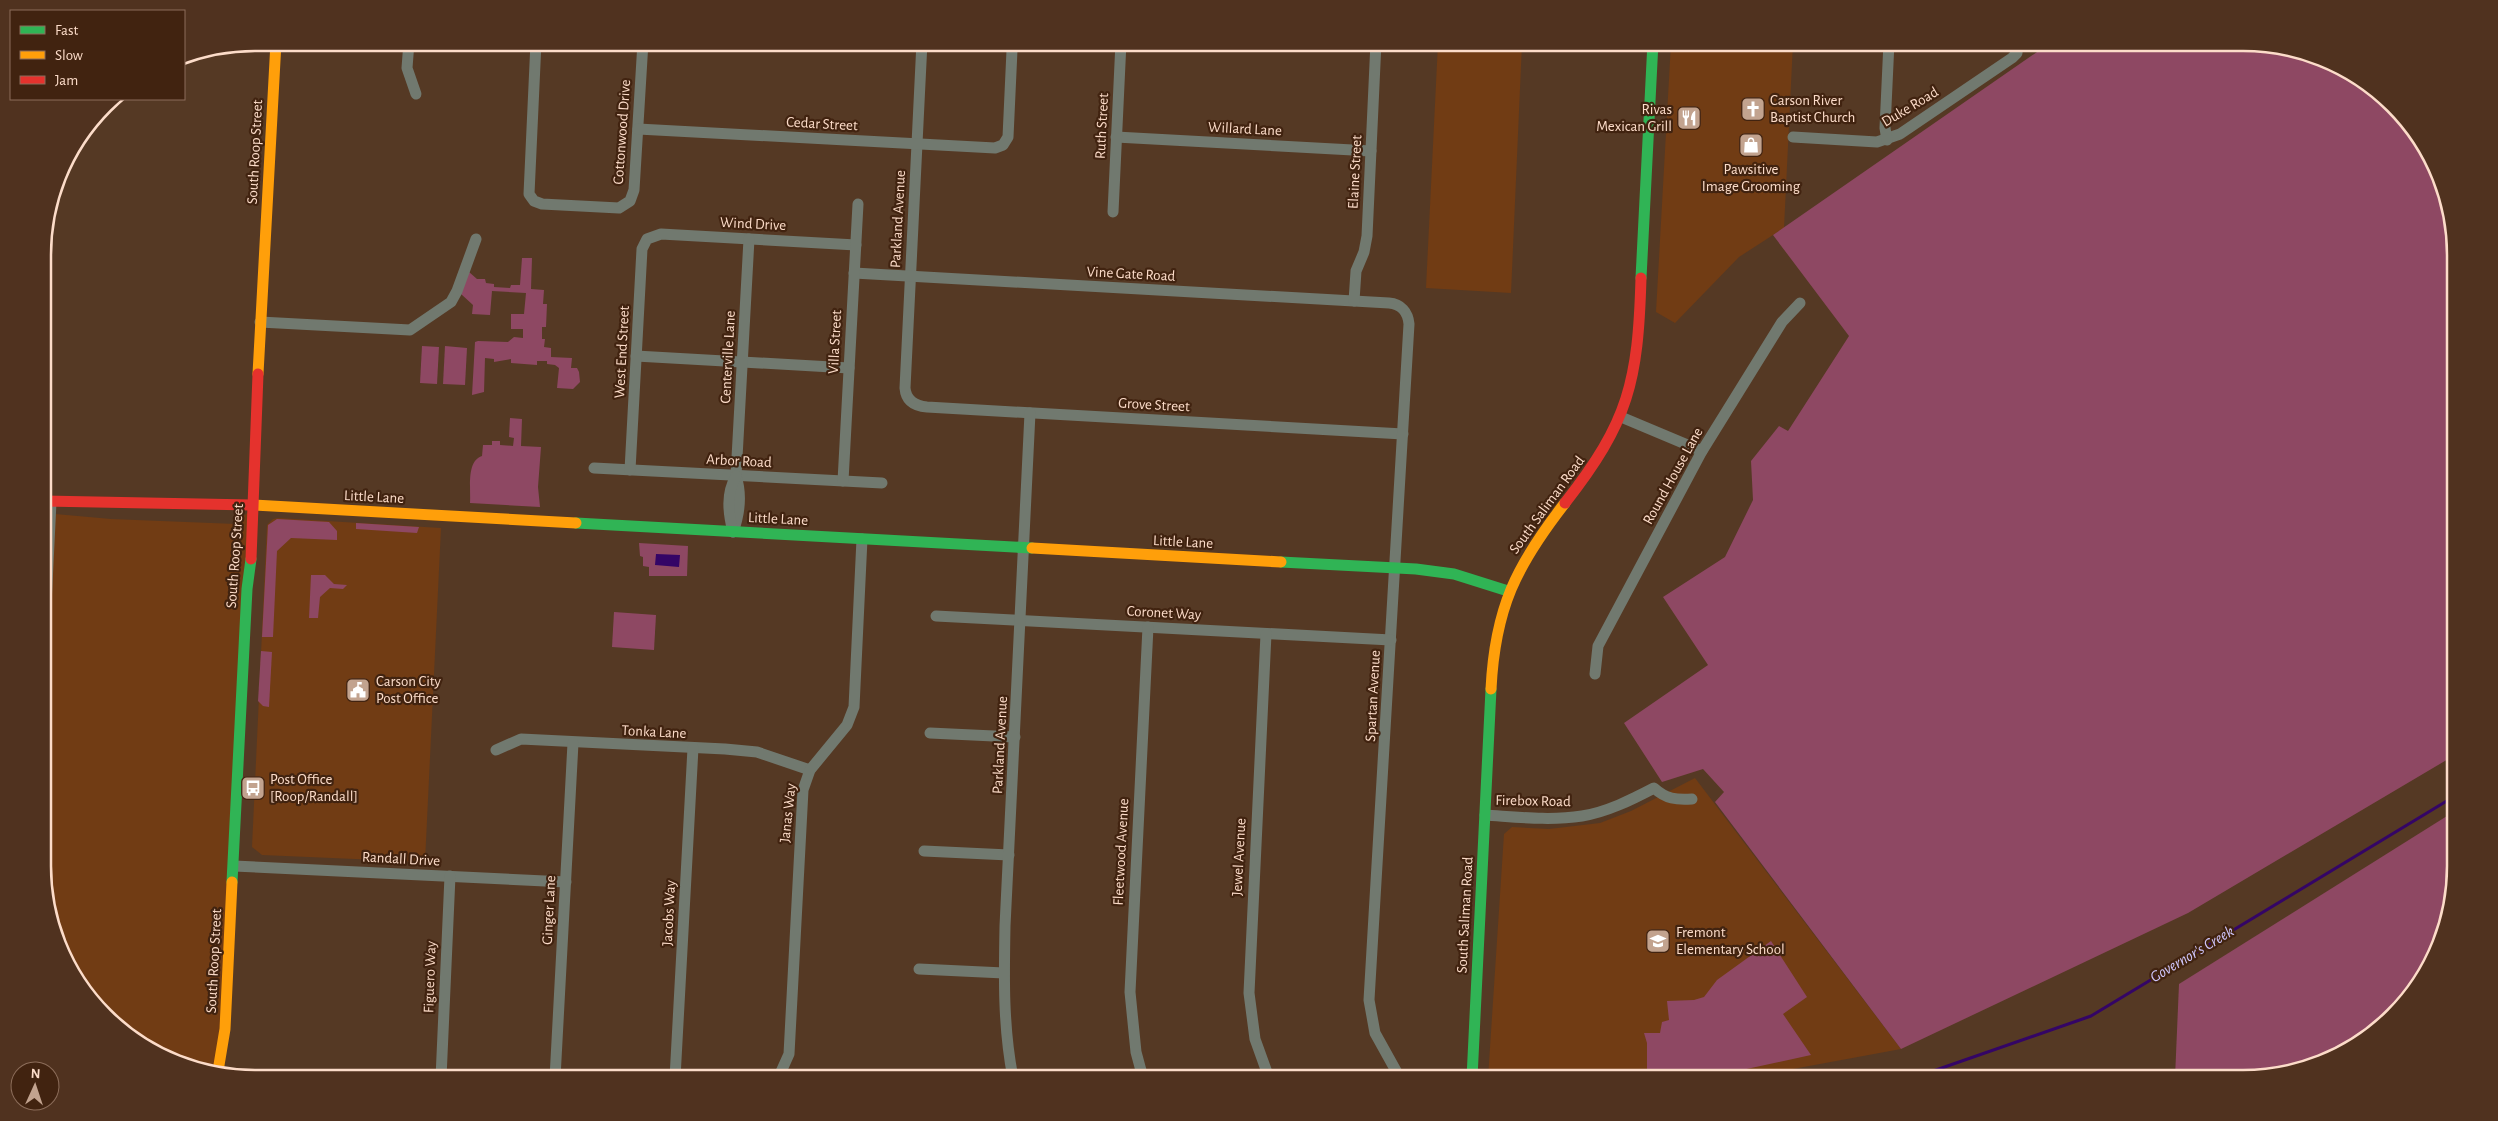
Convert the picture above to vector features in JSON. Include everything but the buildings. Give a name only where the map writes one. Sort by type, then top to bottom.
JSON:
[{"type":"street","name":"South Roop Street","points":[[219,1067],[225,1029],[247,589],[255,505],[260,322],[275,51]]},
{"type":"street","points":[[408,51],[407,68],[416,94]]},
{"type":"street","name":"Cottonwood Drive","points":[[536,51],[529,194],[534,201],[542,204],[619,208],[630,201],[634,190],[642,51]]},
{"type":"street","name":"Parkland Avenue","points":[[906,396],[922,51]]},
{"type":"street","name":"Cedar Street","points":[[638,130],[995,148],[1003,145],[1008,137],[1012,51]]},
{"type":"street","name":"Ruth Street","points":[[1113,212],[1121,51]]},
{"type":"street","name":"Elaine Street","points":[[1354,301],[1356,271],[1366,243],[1376,51]]},
{"type":"street","name":"South Saliman Road","points":[[1472,1070],[1494,656],[1498,625],[1508,592],[1530,550],[1601,456],[1621,417],[1632,383],[1638,351],[1653,51]]},
{"type":"street","points":[[1887,140],[1885,128],[1889,51]]},
{"type":"street","name":"Duke Road","points":[[1793,137],[1877,142],[1887,140],[1900,134],[2012,58],[2017,51]]},
{"type":"street","name":"Willard Lane","points":[[1116,137],[1371,151]]},
{"type":"street","name":"Villa Street","points":[[842,481],[858,204]]},
{"type":"street","name":"Wind Drive","points":[[650,237],[661,234],[856,245]]},
{"type":"street","name":"West End Street","points":[[630,470],[642,249],[650,237]]},
{"type":"street","points":[[260,322],[410,330],[451,302],[458,291],[476,239]]},
{"type":"street","name":"Centerville Lane","points":[[733,532],[739,515],[740,489],[736,476],[749,239]]},
{"type":"street","name":"Vine Gate Road","points":[[854,273],[1393,303],[1404,310]]},
{"type":"street","name":"Round House Lane","points":[[1595,674],[1598,646],[1702,451],[1782,322],[1800,303]]},
{"type":"street","name":"Spartan Avenue","points":[[1396,1070],[1375,1033],[1368,1000],[1409,324],[1404,310]]},
{"type":"street","points":[[636,356],[849,368]]},
{"type":"street","name":"Grove Street","points":[[906,396],[915,405],[926,407],[1403,434]]},
{"type":"street","name":"Parkland Avenue","points":[[1011,1070],[1006,1038],[1004,973],[1030,413]]},
{"type":"street","points":[[1621,417],[1702,451]]},
{"type":"street","name":"Arbor Road","points":[[594,468],[882,483]]},
{"type":"street","name":"Little Lane","points":[[51,501],[255,505],[1395,568],[1454,574],[1508,592]]},
{"type":"street","name":"Janas Way","points":[[781,1070],[789,1054],[803,790],[810,770],[847,726],[854,707],[862,539]]},
{"type":"street","name":"Coronet Way","points":[[936,616],[1391,640]]},
{"type":"street","name":"Fleetwood Avenue","points":[[1141,1070],[1136,1052],[1130,992],[1148,627]]},
{"type":"street","name":"Jewel Avenue","points":[[1266,634],[1249,993],[1255,1039],[1266,1070]]},
{"type":"street","points":[[930,733],[1016,737]]},
{"type":"street","name":"Tonka Lane","points":[[496,750],[521,739],[757,752],[810,770]]},
{"type":"street","name":"Ginger Lane","points":[[555,1070],[573,743]]},
{"type":"street","name":"Jacobs Way","points":[[675,1070],[693,748]]},
{"type":"street","name":"Firebox Road","points":[[1485,815],[1547,818],[1583,816],[1633,799],[1654,788],[1660,794],[1674,800],[1692,799]]},
{"type":"street","points":[[924,850],[1009,856]]},
{"type":"street","name":"Randall Drive","points":[[234,866],[566,882]]},
{"type":"street","name":"Figuero Way","points":[[441,1070],[450,876]]},
{"type":"street","points":[[919,969],[1004,973]]},
{"type":"shaded area","points":[[1438,51],[1522,51],[1511,293],[1426,288]]},
{"type":"shaded area","points":[[1671,51],[1793,51],[1784,228],[1739,257],[1675,323],[1656,312]]},
{"type":"shaded area","points":[[2038,51],[2243,51],[2270,53],[2309,62],[2333,72],[2367,93],[2405,131],[2426,165],[2440,202],[2445,228],[2447,255],[2447,760],[2188,913],[1901,1049],[1715,802],[1724,792],[1703,769],[1662,782],[1624,723],[1708,665],[1663,597],[1725,557],[1753,500],[1751,461],[1779,426],[1788,431],[1849,336],[1773,235]]},
{"type":"shaded area","points":[[522,258],[532,258],[531,289],[544,290],[543,304],[547,304],[546,327],[542,327],[542,339],[545,339],[544,347],[551,348],[551,357],[572,358],[571,368],[577,368],[580,382],[573,389],[557,388],[559,368],[555,365],[547,364],[547,361],[537,361],[537,365],[511,363],[511,359],[494,362],[494,359],[485,358],[484,392],[472,395],[475,342],[508,342],[514,337],[523,338],[523,329],[511,329],[511,314],[524,314],[526,293],[492,291],[490,315],[472,314],[473,305],[461,294],[469,272],[477,279],[485,279],[486,283],[494,284],[494,287],[510,288],[511,285],[520,285]]},
{"type":"shaded area","points":[[422,346],[439,347],[437,384],[420,383]]},
{"type":"shaded area","points":[[445,346],[467,348],[465,385],[443,384]]},
{"type":"shaded area","points":[[510,418],[522,419],[521,446],[541,447],[538,487],[540,507],[470,503],[471,469],[477,459],[482,456],[483,445],[492,445],[492,441],[500,441],[500,445],[513,446],[514,438],[509,437]]},
{"type":"shaded area","points":[[255,505],[217,1066],[189,1059],[165,1049],[131,1028],[111,1010],[93,990],[72,956],[58,919],[53,893],[51,866],[51,514],[111,519],[236,524]]},
{"type":"shaded area","points":[[273,519],[441,528],[425,862],[262,855],[252,847],[267,525]]},
{"type":"shaded area","points":[[277,519],[329,522],[337,531],[337,540],[291,538],[277,551],[273,637],[262,637],[268,525]]},
{"type":"shaded area","points":[[356,523],[419,527],[417,533],[356,529]]},
{"type":"shaded area","points":[[639,543],[688,546],[687,576],[649,576],[649,567],[643,566],[643,557],[640,556]]},
{"type":"shaded area","points":[[656,554],[680,555],[679,567],[655,565]]},
{"type":"shaded area","points":[[311,575],[325,575],[334,584],[347,585],[343,589],[330,588],[320,597],[318,618],[309,618]]},
{"type":"shaded area","points":[[614,612],[656,615],[654,650],[612,647]]},
{"type":"shaded area","points":[[261,651],[272,652],[269,707],[263,706],[258,701]]},
{"type":"shaded area","name":"Fremont Elementary School","points":[[1695,778],[1901,1049],[1788,1070],[1489,1070],[1504,834],[1512,827],[1549,829],[1600,823],[1631,811]]},
{"type":"shaded area","points":[[2447,816],[2445,893],[2440,919],[2426,956],[2405,990],[2387,1010],[2367,1028],[2345,1042],[2309,1059],[2283,1066],[2243,1070],[2175,1070],[2179,984]]},
{"type":"shaded area","points":[[1771,941],[1807,997],[1783,1014],[1811,1055],[1742,1070],[1647,1070],[1647,1043],[1644,1033],[1660,1033],[1662,1022],[1669,1020],[1667,1001],[1694,1000],[1704,997],[1717,980]]},
{"type":"waterway","name":"Governor's Creek","points":[[1936,1070],[2091,1016],[2447,801]]},
{"type":"traffic: fast","points":[[1641,278],[1653,51]]},
{"type":"traffic: fast","points":[[576,523],[1032,548]]},
{"type":"traffic: fast","points":[[232,882],[247,589],[251,559]]},
{"type":"traffic: fast","points":[[1281,562],[1416,569],[1454,574],[1508,591]]},
{"type":"traffic: fast","points":[[1472,1070],[1491,689]]},
{"type":"traffic: slow","points":[[258,374],[276,51]]},
{"type":"traffic: slow","points":[[1491,689],[1497,635],[1511,589],[1533,547],[1565,503]]},
{"type":"traffic: slow","points":[[252,505],[576,523]]},
{"type":"traffic: slow","points":[[1032,548],[1281,562]]},
{"type":"traffic: slow","points":[[219,1067],[225,1029],[232,882]]},
{"type":"traffic: jam","points":[[1565,503],[1587,474],[1603,448],[1626,399],[1633,373],[1637,346],[1641,278]]},
{"type":"traffic: jam","points":[[251,559],[258,374]]},
{"type":"traffic: jam","points":[[51,501],[252,505]]},
{"type":"place","name":"Carson River Baptist Church","points":[[1753,109]]},
{"type":"place","name":"Rivas Mexican Grill","points":[[1689,118]]},
{"type":"place","name":"Pawsitive Image Grooming","points":[[1751,145]]},
{"type":"place","name":"Carson City Post Office","points":[[358,690]]},
{"type":"place","name":"Post Office [Roop/Randall]","points":[[253,788]]},
{"type":"place","name":"Fremont Elementary School","points":[[1658,941]]}]
